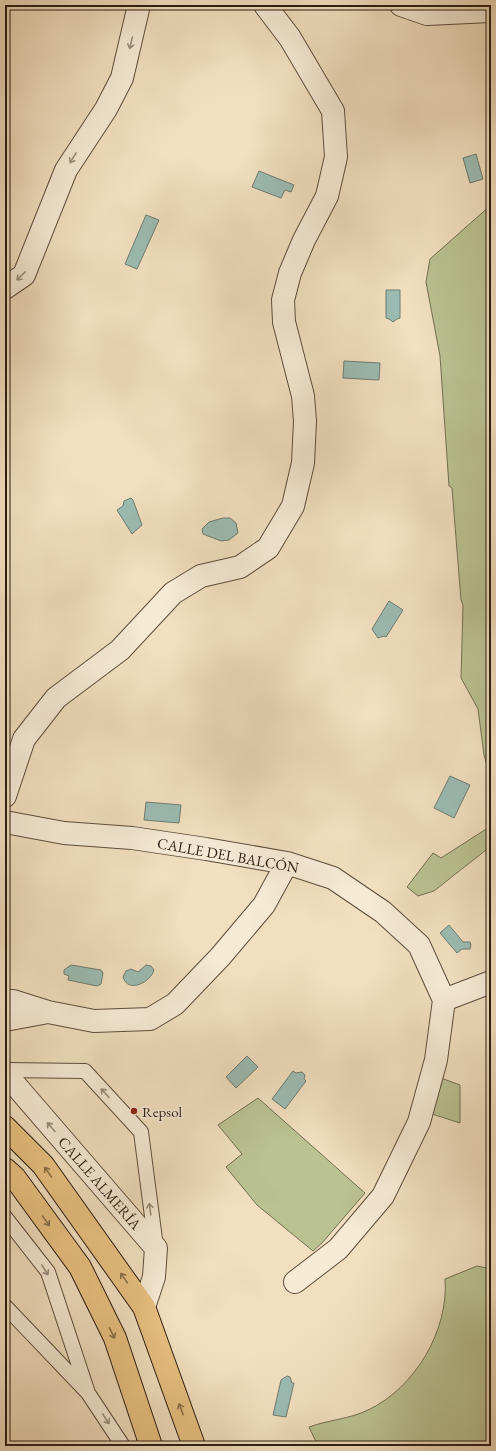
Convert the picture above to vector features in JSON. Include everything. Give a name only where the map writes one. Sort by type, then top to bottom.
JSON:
[{"type":"main road","name":"CALLE ALMERÍA","points":[[5,1127],[43,1165],[144,1307],[194,1446]]},
{"type":"main road","points":[[5,1169],[15,1178],[80,1267],[115,1338],[151,1446]]},
{"type":"street","points":[[5,288],[24,275],[66,170],[106,109],[122,78],[139,5]]},
{"type":"street","points":[[5,796],[24,739],[56,698],[120,650],[173,593],[201,576],[240,567],[268,548],[293,506],[303,463],[305,421],[303,396],[284,322],[283,300],[290,273],[304,240],[327,196],[336,156],[333,111],[290,38],[265,5]]},
{"type":"street","points":[[401,5],[427,14],[491,11]]},
{"type":"street","name":"CALLE DEL BALCÓN","points":[[5,822],[64,833],[132,838],[287,863],[333,878],[383,912],[419,945],[444,1000]]},
{"type":"street","points":[[5,1001],[13,1001],[48,1012],[94,1021],[150,1019],[175,1004],[220,956],[264,905],[287,863]]},
{"type":"street","points":[[295,1282],[338,1249],[383,1196],[419,1122],[436,1060],[444,1000],[491,982]]},
{"type":"street","points":[[5,1020],[48,1012]]},
{"type":"street","name":"CALLE ALMERÍA","points":[[5,1073],[156,1248]]},
{"type":"street","points":[[144,1307],[154,1277],[156,1248]]},
{"type":"lane","points":[[5,1070],[85,1071],[141,1132],[156,1248]]},
{"type":"lane","points":[[5,1217],[48,1272],[88,1393]]},
{"type":"lane","points":[[5,1306],[88,1393],[123,1446]]},
{"type":"green space","points":[[491,205],[491,779],[484,755],[478,709],[461,678],[463,605],[461,600],[452,488],[449,486],[440,356],[426,282],[430,259]]},
{"type":"green space","points":[[491,826],[491,846],[434,891],[418,896],[407,887],[433,853],[441,858]]},
{"type":"green space","points":[[441,1078],[460,1085],[460,1123],[432,1114]]},
{"type":"green space","points":[[258,1098],[365,1193],[322,1243],[313,1251],[257,1205],[226,1167],[242,1154],[218,1125]]},
{"type":"green space","points":[[477,1266],[487,1268],[491,1266],[491,1446],[323,1446],[323,1444],[317,1444],[309,1427],[368,1410],[385,1400],[414,1372],[426,1355],[435,1337],[445,1298],[445,1279]]},
{"type":"water","points":[[476,154],[483,179],[470,183],[463,158]]},
{"type":"water","points":[[259,171],[294,185],[291,192],[285,190],[281,198],[252,187]]},
{"type":"water","points":[[146,215],[159,220],[137,269],[125,264]]},
{"type":"water","points":[[386,290],[400,290],[400,318],[393,322],[386,318]]},
{"type":"water","points":[[344,361],[380,363],[379,380],[343,378]]},
{"type":"water","points":[[131,498],[142,525],[132,534],[117,510],[123,506],[124,501]]},
{"type":"water","points":[[223,518],[230,518],[236,523],[238,533],[229,540],[221,541],[203,534],[202,529],[209,522]]},
{"type":"water","points":[[389,601],[403,610],[386,637],[384,636],[378,638],[372,629]]},
{"type":"water","points":[[450,776],[470,785],[454,818],[434,808]]},
{"type":"water","points":[[146,802],[181,805],[179,823],[144,820]]},
{"type":"water","points":[[449,925],[463,942],[470,942],[470,949],[462,949],[457,953],[440,933]]},
{"type":"water","points":[[71,965],[101,970],[103,973],[101,984],[97,986],[68,980],[69,976],[64,974],[64,970]]},
{"type":"water","points":[[146,965],[151,966],[154,970],[149,979],[134,985],[130,985],[126,982],[123,977],[126,971],[131,969],[138,972]]},
{"type":"water","points":[[247,1056],[258,1067],[236,1088],[226,1077]]},
{"type":"water","points":[[293,1071],[296,1073],[302,1072],[305,1075],[304,1079],[306,1081],[285,1109],[272,1099]]},
{"type":"water","points":[[287,1376],[290,1377],[292,1383],[294,1383],[286,1417],[273,1415],[281,1380]]},
{"type":"place","name":"Repsol","points":[[134,1111]]}]
